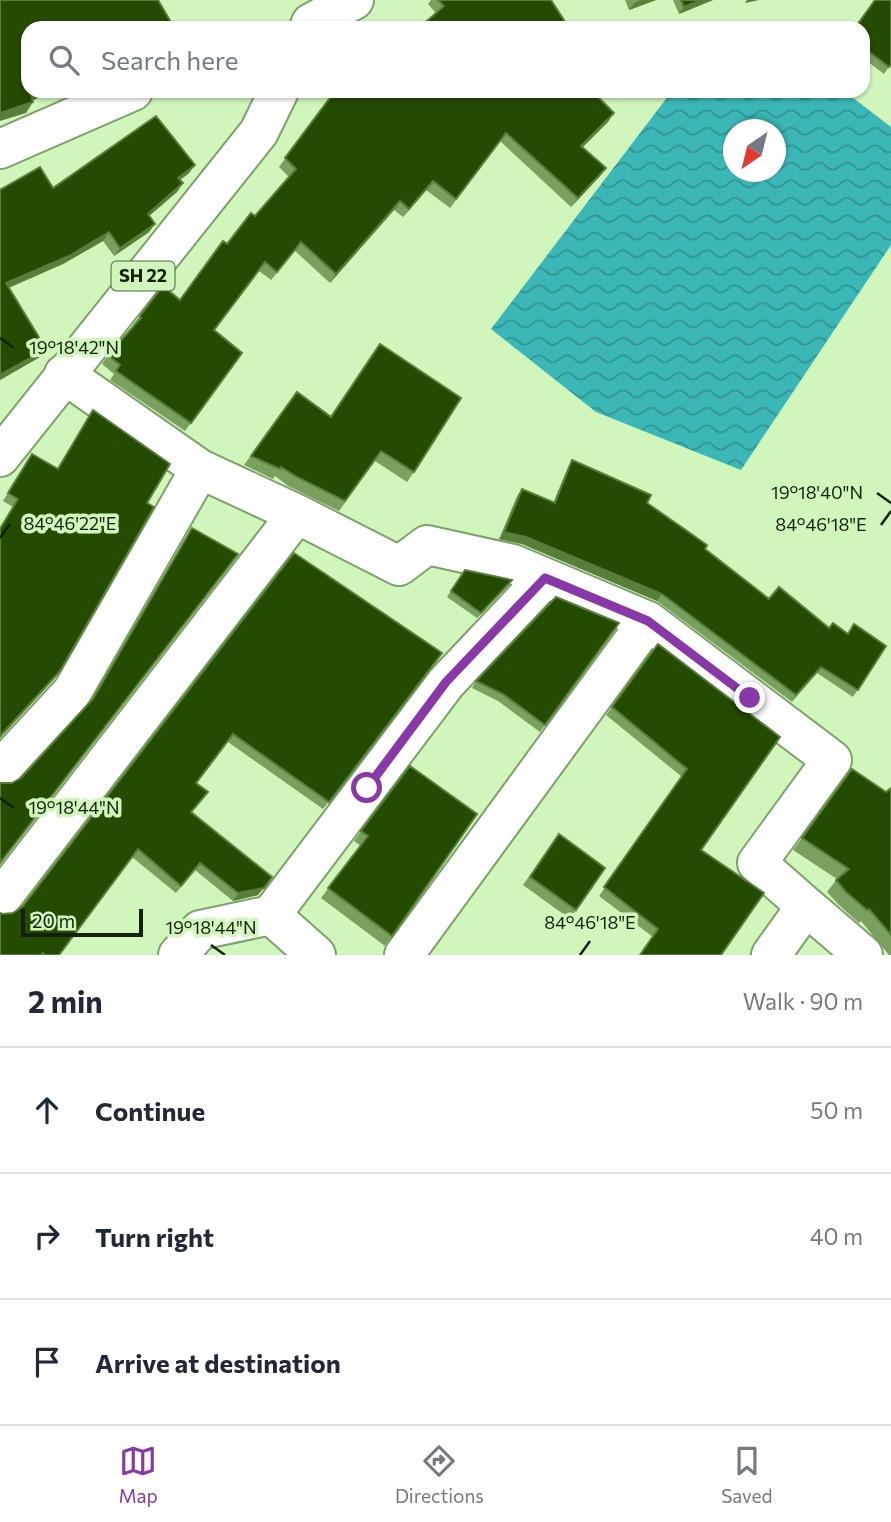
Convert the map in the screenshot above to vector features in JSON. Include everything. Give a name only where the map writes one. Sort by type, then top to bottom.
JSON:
[{"type":"street","points":[[306,20],[354,0]]},
{"type":"street","points":[[0,149],[117,98]]},
{"type":"street","name":"SH 22","points":[[0,457],[259,132],[276,98]]},
{"type":"street","points":[[64,374],[200,469],[297,513],[399,566],[427,545],[513,564],[648,621],[832,760],[757,863],[863,955]]},
{"type":"street","points":[[0,770],[72,692],[200,469]]},
{"type":"street","points":[[0,900],[297,513]]},
{"type":"street","points":[[178,955],[200,930],[271,915],[446,682],[545,578]]},
{"type":"street","points":[[404,955],[648,621]]},
{"type":"street","points":[[771,955],[806,906]]},
{"type":"street","points":[[271,915],[316,955]]},
{"type":"water","points":[[667,98],[853,98],[891,127],[891,245],[741,470],[596,412],[491,329]]},
{"type":"building","points":[[0,0],[158,0],[170,21],[21,21],[21,98],[32,98],[33,102],[0,113]]},
{"type":"building","points":[[438,0],[551,0],[564,21],[427,21],[444,6]]},
{"type":"building","points":[[681,0],[701,0],[684,7]]},
{"type":"building","points":[[875,0],[891,0],[889,67],[870,52],[870,21],[860,21]]},
{"type":"building","points":[[330,98],[599,98],[614,113],[581,146],[606,168],[578,198],[506,133],[456,199],[433,181],[409,209],[400,201],[336,274],[301,242],[277,272],[265,262],[214,330],[242,353],[191,423],[116,371],[120,365],[108,355],[141,318],[163,286],[180,300],[223,241],[227,244],[251,213],[255,216],[296,169],[285,158]]},
{"type":"building","points":[[156,116],[195,165],[178,178],[183,183],[148,214],[155,224],[120,248],[109,232],[69,256],[6,283],[46,349],[0,375],[0,190],[40,167],[53,188]]},
{"type":"building","points":[[380,344],[461,398],[414,472],[381,451],[345,501],[281,467],[280,469],[251,456],[297,392],[331,417]]},
{"type":"building","points":[[93,410],[170,464],[147,503],[154,507],[60,671],[0,736],[0,529],[18,499],[8,493],[32,454],[58,469]]},
{"type":"building","points":[[572,460],[651,495],[647,503],[707,545],[705,549],[769,599],[779,587],[829,628],[833,623],[848,634],[854,624],[886,646],[858,690],[821,667],[796,695],[662,594],[526,537],[504,532],[522,489],[555,503]]},
{"type":"building","points":[[192,528],[238,554],[0,863],[0,783],[12,783],[21,778],[93,699]]},
{"type":"building","points":[[294,553],[442,653],[329,802],[233,734],[196,783],[208,792],[191,812],[272,877],[264,888],[238,893],[200,863],[181,886],[138,849],[59,955],[0,955],[0,913],[13,913],[23,906]]},
{"type":"building","points":[[465,570],[512,580],[481,613],[451,591]]},
{"type":"building","points":[[556,597],[619,623],[545,725],[503,694],[476,681]]},
{"type":"building","points":[[658,644],[780,737],[701,850],[764,893],[721,955],[640,955],[658,929],[604,887],[687,769],[612,707]]},
{"type":"building","points":[[410,766],[477,814],[392,936],[328,888],[368,836],[361,831]]},
{"type":"building","points":[[852,769],[886,792],[891,788],[891,935],[869,909],[846,892],[836,880],[849,869],[802,838]]},
{"type":"building","points":[[559,834],[605,868],[576,910],[530,877]]},
{"type":"route","points":[[367,788],[446,682],[545,578],[648,621],[750,698]]}]
